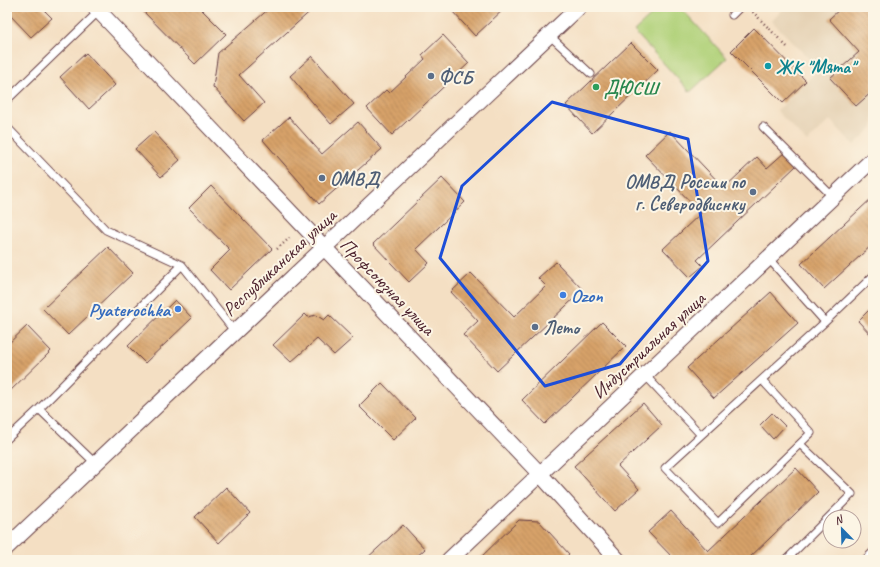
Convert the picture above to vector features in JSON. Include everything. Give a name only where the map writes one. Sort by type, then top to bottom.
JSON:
[{"type":"street","name":"Республиканская улица","points":[[7,547],[579,7]]},
{"type":"street","name":"Профсоюзная улица","points":[[97,9],[540,474],[618,560]]},
{"type":"street","name":"Индустриальная улица","points":[[449,560],[873,159]]},
{"type":"lane","points":[[732,15],[740,7]]},
{"type":"lane","points":[[7,100],[97,9]]},
{"type":"lane","points":[[549,35],[591,74]]},
{"type":"lane","points":[[7,127],[106,230],[182,265],[235,332]]},
{"type":"lane","points":[[763,127],[833,198]]},
{"type":"lane","points":[[769,259],[825,322]]},
{"type":"lane","points":[[7,439],[39,409],[182,265]]},
{"type":"lane","points":[[762,380],[811,433],[718,523],[665,468],[825,322],[873,276]]},
{"type":"lane","points":[[645,375],[701,435]]},
{"type":"lane","points":[[39,409],[96,463]]},
{"type":"lane","points":[[786,560],[852,494],[800,444]]},
{"type":"lane","points":[[865,560],[873,552]]},
{"type":"path","points":[[748,7],[790,49]]},
{"type":"path","points":[[277,250],[292,236]]},
{"type":"highlighted area","points":[[552,102],[688,139],[708,261],[620,364],[545,386],[440,258],[462,186]]},
{"type":"shaded area","points":[[785,7],[873,7],[873,127],[854,145],[830,120],[807,142],[777,111],[819,69],[772,21]]},
{"type":"green space","points":[[660,7],[680,7],[727,58],[690,92],[634,31]]},
{"type":"building","points":[[7,7],[41,7],[52,18],[31,37],[7,12]]},
{"type":"building","points":[[139,7],[199,7],[226,34],[195,64]]},
{"type":"building","points":[[271,7],[315,7],[239,75],[264,103],[244,121],[213,87],[218,53]]},
{"type":"building","points":[[456,7],[506,7],[475,36],[452,11]]},
{"type":"building","points":[[842,7],[866,7],[873,15],[873,91],[856,106],[830,78],[859,52],[829,19]]},
{"type":"building","name":"ЖК \"Мята\"","points":[[754,28],[806,81],[783,103],[731,51]]},
{"type":"building","name":"ФСБ","points":[[443,35],[469,63],[392,135],[367,108],[386,90],[389,93],[425,59],[422,55]]},
{"type":"building","points":[[631,43],[658,70],[592,133],[566,105]]},
{"type":"building","points":[[86,53],[115,85],[89,109],[60,77]]},
{"type":"building","points":[[312,56],[354,104],[331,124],[290,76]]},
{"type":"building","points":[[289,117],[322,154],[358,122],[382,149],[319,204],[263,140]]},
{"type":"building","points":[[670,131],[724,188],[757,157],[767,168],[785,152],[797,165],[697,260],[703,266],[690,277],[663,249],[701,213],[645,155]]},
{"type":"building","points":[[154,132],[180,160],[161,177],[135,149]]},
{"type":"building","points":[[442,178],[465,202],[416,249],[429,263],[409,282],[373,244]]},
{"type":"building","points":[[211,186],[272,249],[229,290],[210,270],[230,250],[189,208]]},
{"type":"building","points":[[873,197],[873,244],[824,289],[801,264]]},
{"type":"building","points":[[108,247],[133,273],[68,335],[43,309]]},
{"type":"building","points":[[556,262],[583,290],[497,371],[463,335],[478,321],[451,292],[471,273],[514,317],[546,286],[538,278]]},
{"type":"building","points":[[771,292],[798,323],[714,398],[687,368]]},
{"type":"building","points":[[175,300],[192,318],[145,363],[128,346]]},
{"type":"building","points":[[873,306],[873,337],[858,321]]},
{"type":"building","points":[[305,314],[308,317],[316,315],[324,320],[329,315],[353,338],[334,355],[317,339],[291,362],[273,345]]},
{"type":"building","points":[[602,322],[626,346],[545,424],[522,400]]},
{"type":"building","points":[[27,326],[51,351],[7,394],[7,345]]},
{"type":"building","points":[[382,383],[416,418],[393,440],[359,406]]},
{"type":"building","points":[[643,403],[662,425],[618,466],[639,489],[615,511],[574,466]]},
{"type":"building","points":[[772,413],[785,426],[773,439],[760,425]]},
{"type":"building","points":[[796,468],[818,492],[747,560],[675,560],[648,532],[671,511],[708,551]]},
{"type":"building","points":[[226,487],[250,513],[219,543],[195,517]]},
{"type":"building","points":[[519,520],[539,521],[569,554],[563,560],[478,560]]},
{"type":"building","points":[[403,525],[425,549],[413,560],[365,560]]},
{"type":"place","name":"ЖК \"Мята\"","points":[[768,66]]},
{"type":"place","name":"ФСБ","points":[[431,76]]},
{"type":"place","name":"ДЮСШ","points":[[596,87]]},
{"type":"place","name":"ОМВД","points":[[322,178]]},
{"type":"place","name":"ОМВД России по г. Северодвиснку","points":[[753,192]]},
{"type":"place","name":"Ozon","points":[[563,295]]},
{"type":"place","name":"Pyaterochka","points":[[178,309]]},
{"type":"place","name":"Лето","points":[[535,327]]}]
